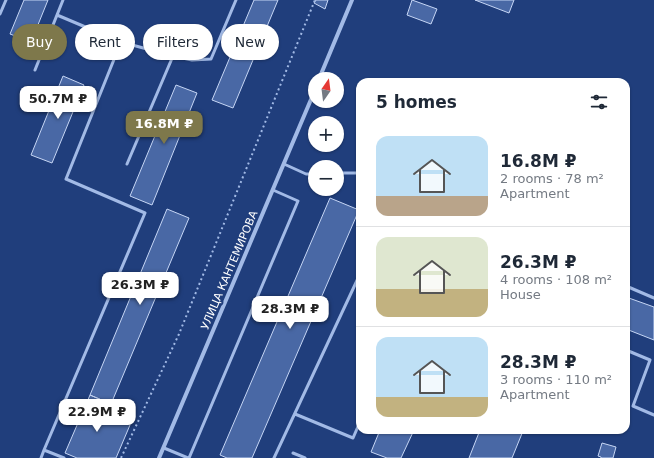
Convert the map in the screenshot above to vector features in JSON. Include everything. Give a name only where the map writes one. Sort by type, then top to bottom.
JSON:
[{"type":"street","points":[[322,72],[352,0]]},
{"type":"street","name":"УЛИЦА КАНТЕМИРОВА","points":[[159,458],[308,107]]},
{"type":"lane","points":[[0,14],[6,0]]},
{"type":"lane","points":[[35,70],[63,0]]},
{"type":"lane","points":[[213,54],[236,0]]},
{"type":"lane","points":[[57,15],[78,24]]},
{"type":"lane","points":[[41,458],[145,213],[66,179],[114,60]]},
{"type":"lane","points":[[127,164],[170,60]]},
{"type":"lane","points":[[284,164],[308,174]]},
{"type":"lane","points":[[344,174],[356,173]]},
{"type":"lane","points":[[164,448],[188,458],[298,201],[273,190]]},
{"type":"lane","points":[[274,458],[356,283]]},
{"type":"lane","points":[[630,288],[654,298]]},
{"type":"lane","points":[[630,352],[650,360],[633,406],[654,415]]},
{"type":"lane","points":[[295,414],[353,438],[356,431]]},
{"type":"lane","points":[[44,450],[64,458]]},
{"type":"lane","points":[[293,453],[305,458]]},
{"type":"path","points":[[121,458],[179,334],[315,0]]},
{"type":"building","points":[[24,0],[48,0],[38,24],[14,24]]},
{"type":"building","points":[[254,0],[278,0],[268,24],[244,24]]},
{"type":"building","points":[[316,0],[328,0],[325,9],[314,3]]},
{"type":"building","points":[[412,0],[437,9],[431,24],[407,15]]},
{"type":"building","points":[[475,0],[514,0],[509,13]]},
{"type":"building","points":[[229,60],[253,60],[233,108],[212,100]]},
{"type":"building","points":[[63,76],[84,85],[52,163],[31,155]]},
{"type":"building","points":[[176,85],[197,93],[152,205],[130,196]]},
{"type":"building","points":[[330,198],[356,209],[356,217],[252,458],[227,458],[220,455]]},
{"type":"building","points":[[167,209],[189,218],[111,404],[90,395]]},
{"type":"building","points":[[630,298],[654,307],[654,340],[630,331]]},
{"type":"building","points":[[90,395],[111,404],[106,415],[130,425],[116,458],[77,458],[65,453]]},
{"type":"building","points":[[378,434],[412,434],[401,458],[387,458],[371,452]]},
{"type":"building","points":[[478,434],[522,434],[512,458],[469,458]]},
{"type":"building","points":[[602,443],[616,447],[613,458],[601,458],[598,456]]}]
